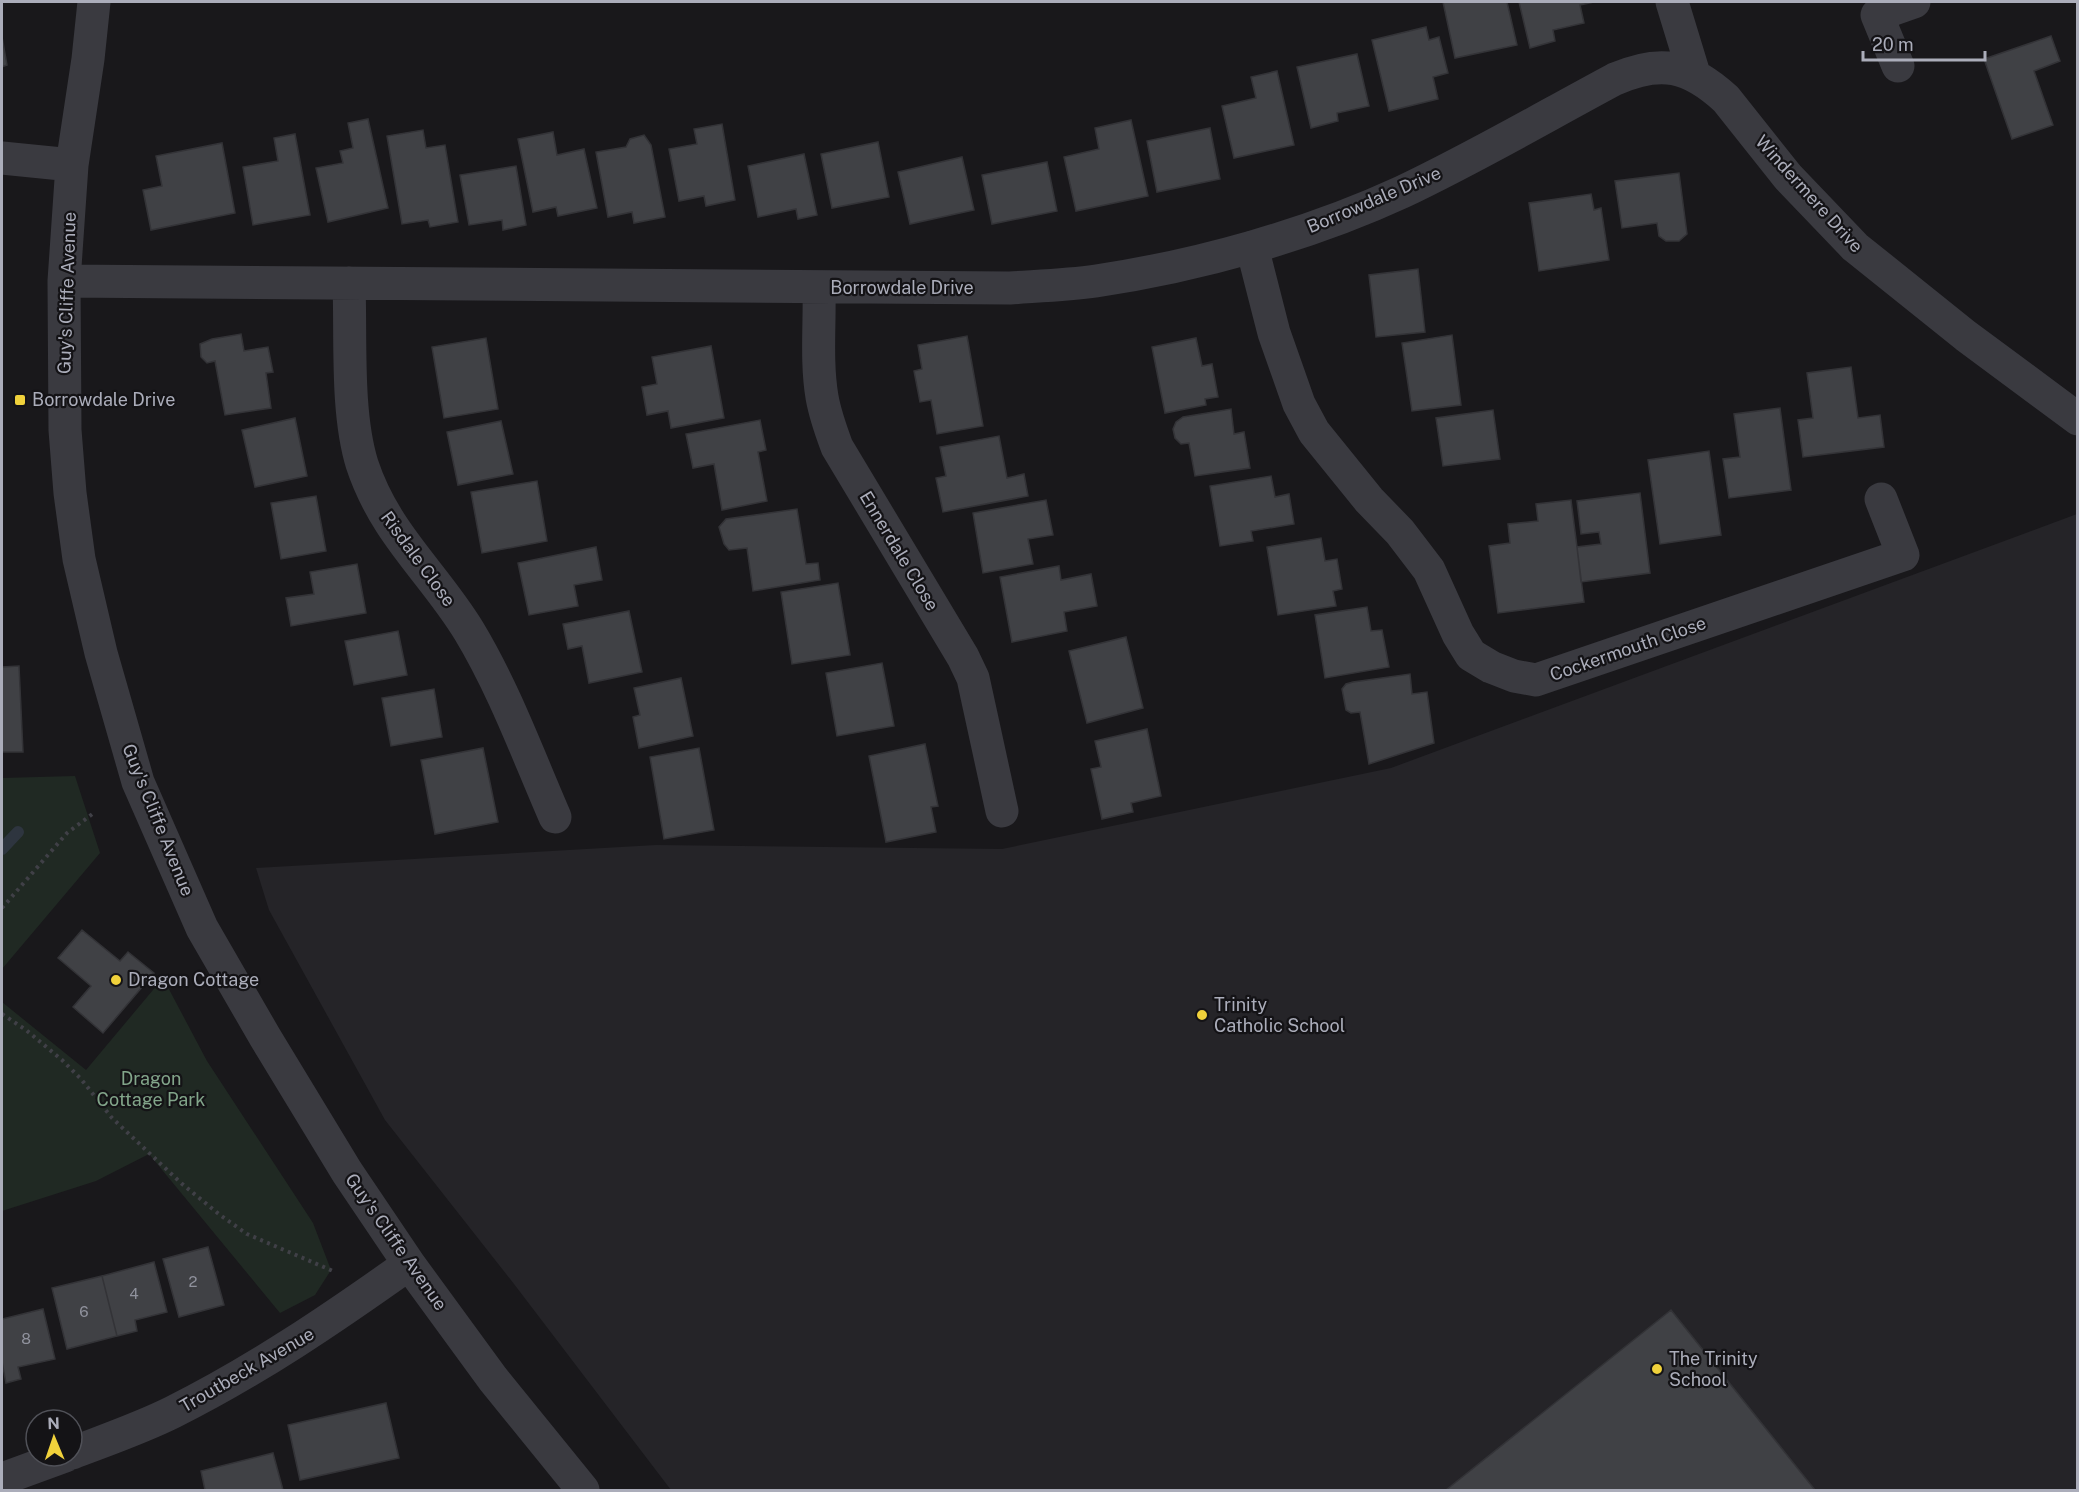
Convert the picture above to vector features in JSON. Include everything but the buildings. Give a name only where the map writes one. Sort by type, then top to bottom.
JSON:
[{"type":"street","name":"Guy's Cliffe Avenue","points":[[94,2],[72,165],[64,281],[65,430],[70,493],[79,559],[100,653],[138,782],[202,928],[347,1172],[409,1264],[493,1378],[583,1491]]},
{"type":"street","points":[[1672,2],[1694,74]]},
{"type":"street","points":[[1898,66],[1877,15],[1914,2]]},
{"type":"street","name":"Borrowdale Drive","points":[[64,281],[1010,288],[1096,281],[1171,267],[1252,247],[1327,223],[1401,192],[1634,71],[1658,67],[1694,74]]},
{"type":"street","name":"Windermere Drive","points":[[1694,74],[1726,99],[1788,177],[1855,248],[1949,323],[2078,419]]},
{"type":"street","points":[[2,158],[72,165]]},
{"type":"street","name":"Cockermouth Close","points":[[1252,247],[1274,333],[1299,404],[1314,432],[1369,500],[1400,532],[1429,570],[1458,634],[1471,655],[1514,676],[1536,680],[1903,555],[1881,499]]},
{"type":"street","name":"Risdale Close","points":[[349,283],[352,406],[356,439],[369,483],[381,509],[398,536],[469,631],[503,697],[555,817]]},
{"type":"street","name":"Ennerdale Close","points":[[819,288],[820,368],[822,397],[828,422],[837,447],[958,648],[973,678],[1002,811]]},
{"type":"street","name":"Troutbeck Avenue","points":[[84,1448],[171,1413],[259,1366],[409,1264]]},
{"type":"street","points":[[2,1479],[32,1468]]},
{"type":"path","points":[[2,908],[67,833],[95,812]]},
{"type":"path","points":[[2,1014],[26,1030],[62,1060],[81,1079],[112,1118],[181,1183],[220,1215],[247,1234],[336,1271]]},
{"type":"shaded area","name":"Trinity Catholic School","points":[[2077,514],[2077,1490],[671,1490],[385,1120],[269,910],[256,868],[656,845],[1002,849],[1391,768]]},
{"type":"green space","points":[[75,776],[100,853],[2,969],[2,778]]},
{"type":"green space","name":"Dragon Cottage Park","points":[[163,978],[207,1061],[313,1223],[331,1270],[315,1295],[280,1313],[149,1154],[96,1181],[2,1211],[2,1002],[86,1070]]},
{"type":"waterway","points":[[2,849],[18,832]]},
{"type":"place","name":"Borrowdale Drive","points":[[20,400]]},
{"type":"place","name":"Dragon Cottage","points":[[116,980]]},
{"type":"place","name":"Trinity Catholic School","points":[[1202,1015]]},
{"type":"place","name":"The Trinity School","points":[[1657,1369]]}]
